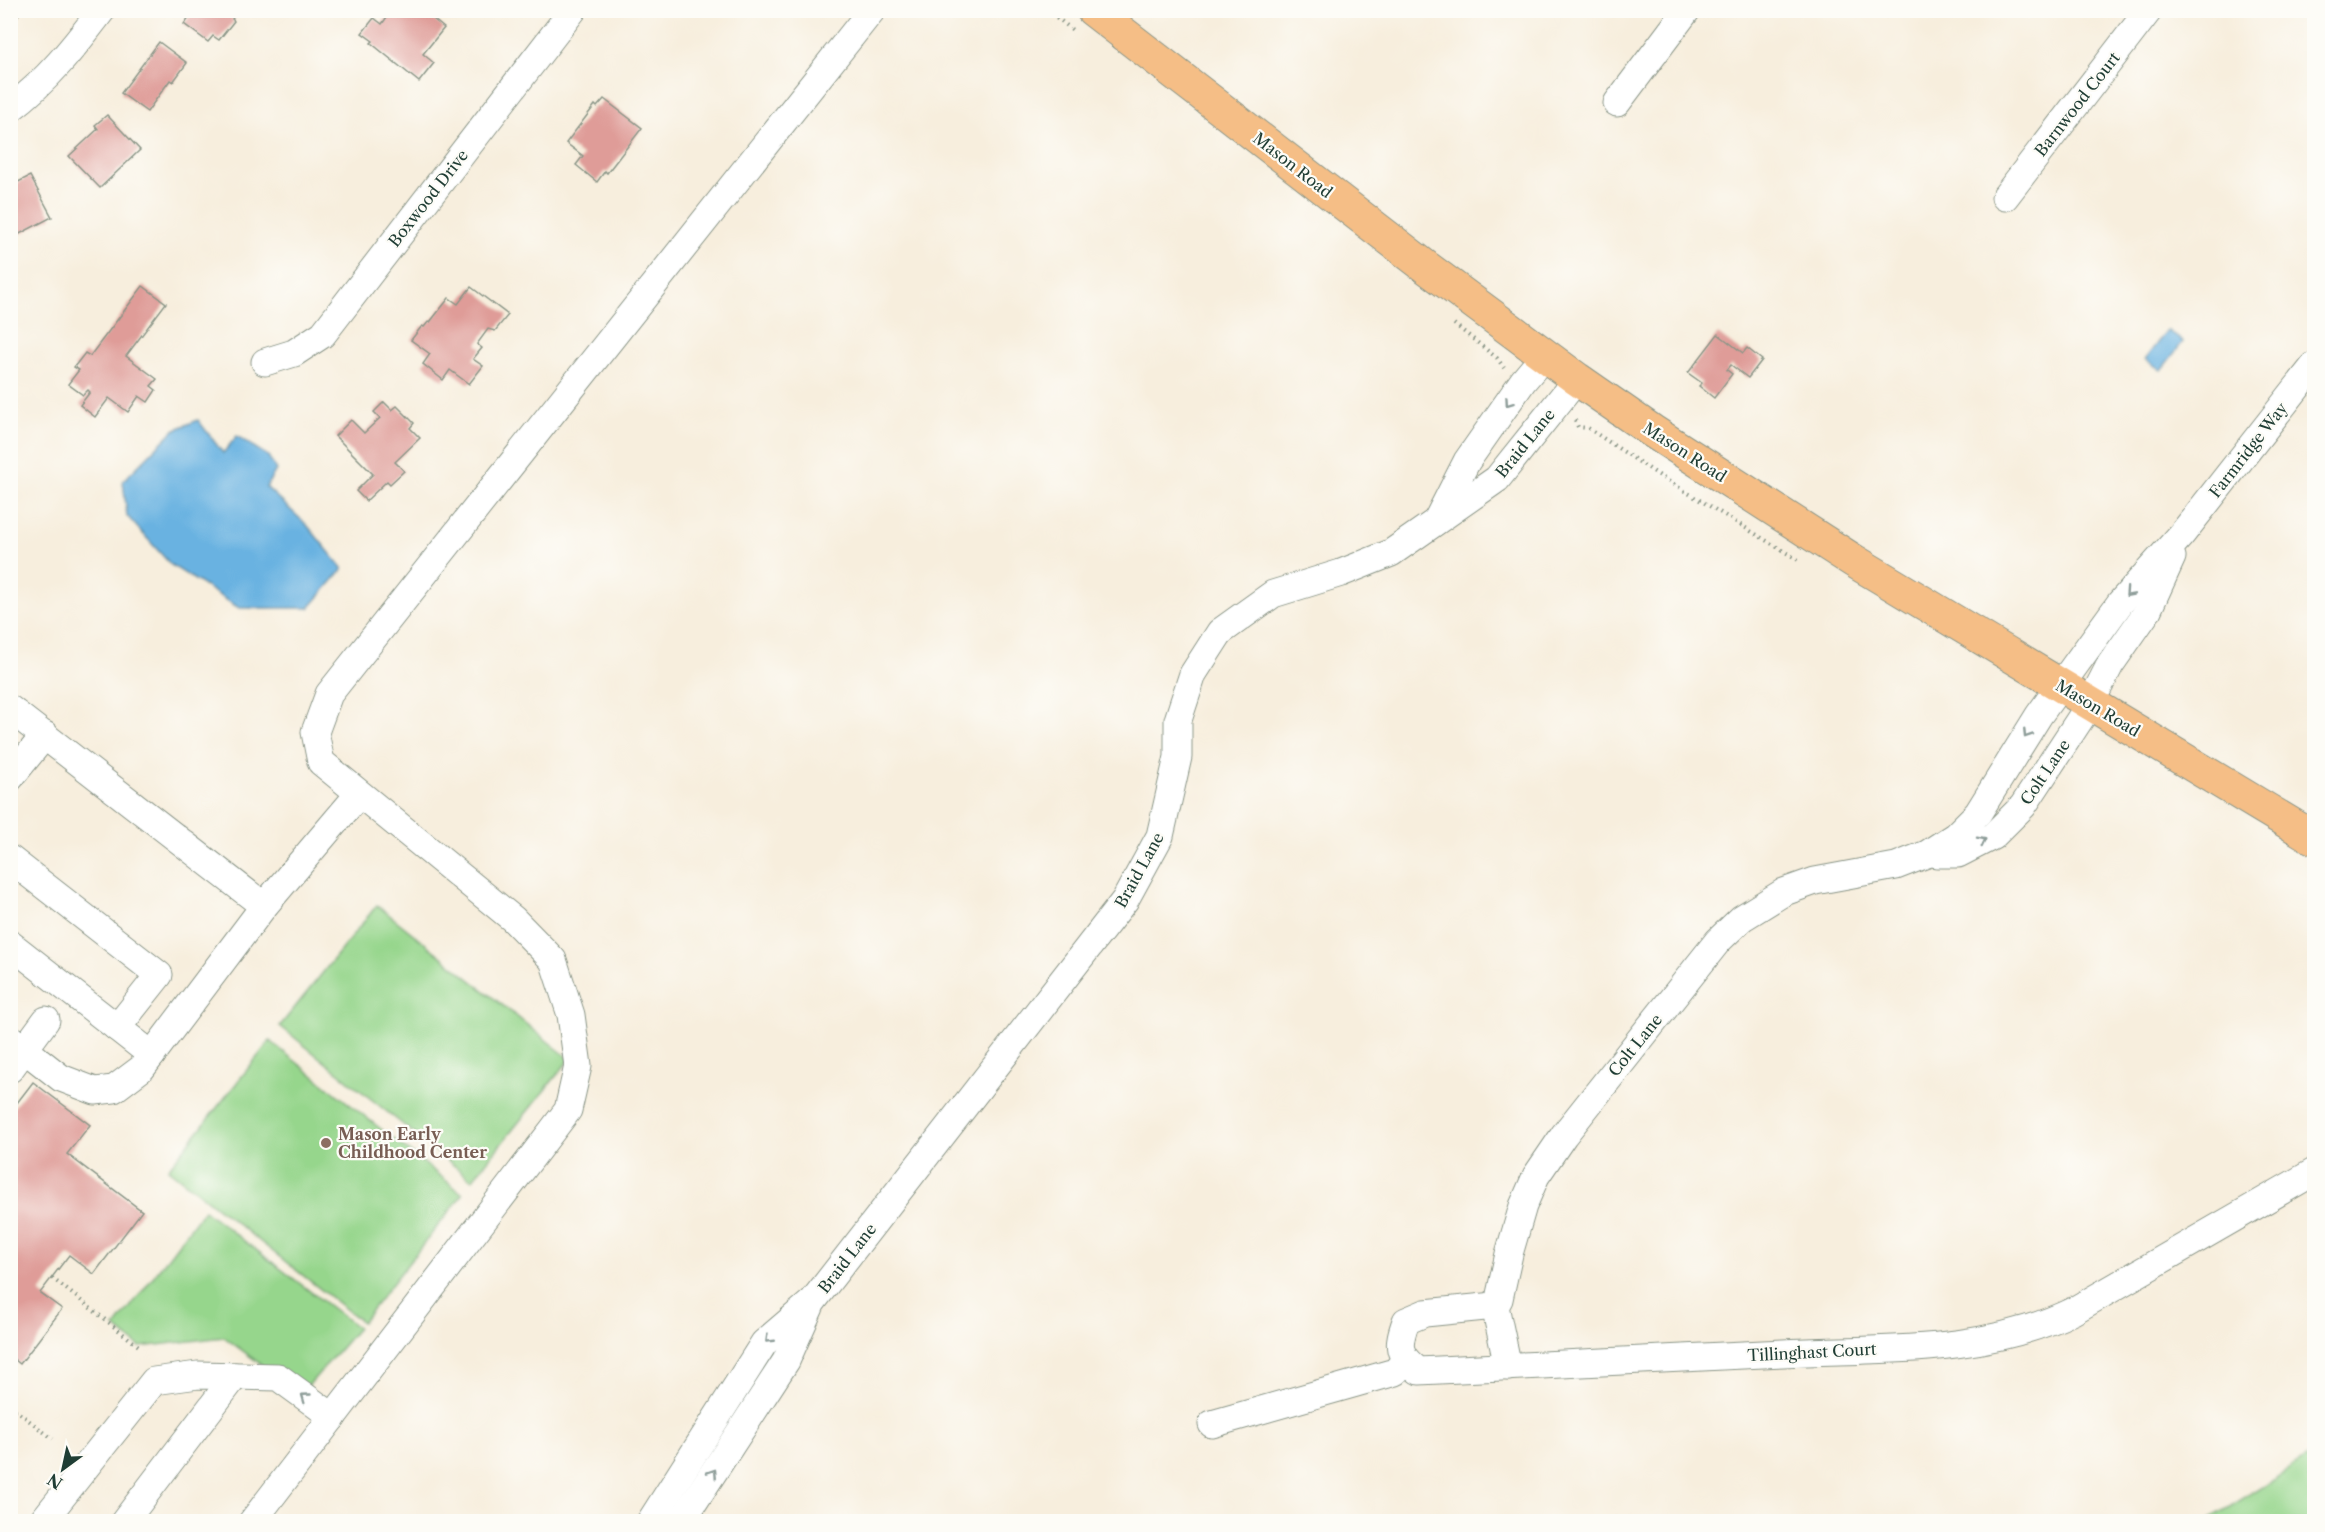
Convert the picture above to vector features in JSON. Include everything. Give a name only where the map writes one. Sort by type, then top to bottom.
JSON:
[{"type":"main road","name":"Mason Road","points":[[1093,10],[1576,380],[1834,548],[2314,838]]},
{"type":"street","points":[[10,109],[34,91],[61,62],[102,10]]},
{"type":"street","name":"Boxwood Drive","points":[[265,362],[294,353],[323,334],[573,10]]},
{"type":"street","points":[[252,1521],[568,1110],[578,1066],[571,1015],[553,960],[513,919],[321,762],[315,732],[329,694],[872,10]]},
{"type":"street","points":[[1617,103],[1687,10]]},
{"type":"street","name":"Barnwood Court","points":[[2005,197],[2149,10]]},
{"type":"street","name":"Braid Lane","points":[[1438,519],[1467,461],[1545,355]]},
{"type":"street","name":"Farmridge Way","points":[[2060,686],[2120,603],[2182,534],[2314,366]]},
{"type":"street","name":"Braid Lane","points":[[650,1521],[764,1343],[813,1300],[1125,900],[1160,836],[1179,757],[1178,720],[1193,674],[1220,632],[1273,594],[1341,573],[1391,553],[1497,479],[1576,380]]},
{"type":"street","name":"Farmridge Way","points":[[2090,704],[2110,665],[2147,612],[2182,534]]},
{"type":"street","name":"Colt Lane","points":[[1495,1306],[1500,1299],[1509,1254],[1523,1206],[1536,1176],[1564,1135],[1718,941],[1742,918],[1784,892],[1815,881],[1896,866],[1927,854],[1955,837],[1978,813],[2021,742],[2060,686]]},
{"type":"street","name":"Colt Lane","points":[[1927,854],[1958,854],[1993,836],[2023,806],[2090,704]]},
{"type":"street","points":[[10,709],[264,906]]},
{"type":"street","points":[[10,778],[45,735]]},
{"type":"street","points":[[46,1020],[15,1052],[61,1078],[95,1091],[114,1089],[142,1068],[264,906],[359,794]]},
{"type":"street","points":[[10,859],[159,975],[117,1028]]},
{"type":"street","points":[[10,944],[152,1055]]},
{"type":"street","name":"Tillinghast Court","points":[[1405,1361],[1419,1371],[1924,1347],[1995,1339],[2043,1325],[2073,1311],[2314,1173]]},
{"type":"street","name":"Braid Lane","points":[[681,1521],[786,1361],[813,1300]]},
{"type":"street","points":[[1212,1424],[1395,1372],[1405,1361],[1398,1341],[1406,1321],[1425,1313],[1495,1306],[1508,1367]]},
{"type":"street","points":[[42,1521],[154,1381],[198,1375],[278,1377],[333,1417]]},
{"type":"street","points":[[124,1521],[235,1376]]},
{"type":"path","points":[[52,1278],[140,1347]]},
{"type":"path","points":[[10,1406],[53,1438]]},
{"type":"green space","points":[[377,905],[570,1059],[472,1180],[280,1026]]},
{"type":"green space","points":[[270,1041],[463,1194],[362,1322],[168,1169]]},
{"type":"green space","points":[[204,1210],[358,1328],[301,1394],[224,1337],[140,1347],[115,1327]]},
{"type":"green space","points":[[2314,1454],[2314,1521],[2207,1521]]},
{"type":"water","points":[[2167,330],[2183,342],[2161,370],[2145,359]]},
{"type":"water","points":[[198,420],[223,453],[237,436],[268,456],[276,470],[266,487],[307,525],[343,569],[309,608],[239,608],[171,565],[127,516],[123,481],[174,430]]},
{"type":"building","points":[[10,10],[18,10],[19,14],[10,25]]},
{"type":"building","points":[[194,10],[238,10],[232,19],[234,21],[219,40],[213,36],[208,42],[184,24]]},
{"type":"building","points":[[392,10],[422,10],[444,28],[423,54],[434,63],[419,82],[362,33],[374,18],[382,24]]},
{"type":"building","points":[[159,42],[187,63],[173,82],[170,80],[147,112],[121,93]]},
{"type":"building","points":[[604,99],[642,128],[607,173],[605,171],[597,182],[576,165],[583,156],[566,143],[595,105],[597,107]]},
{"type":"building","points":[[107,115],[140,150],[100,188],[69,156],[98,129],[95,125]]},
{"type":"building","points":[[30,176],[52,217],[10,239],[10,200],[15,197],[10,186]]},
{"type":"building","points":[[143,286],[166,303],[126,356],[157,379],[151,386],[156,390],[148,402],[139,396],[128,412],[109,398],[95,417],[80,405],[90,392],[88,390],[83,395],[68,384],[79,370],[74,367],[85,353],[90,356]]},
{"type":"building","points":[[471,287],[508,315],[495,331],[488,329],[477,344],[482,348],[473,359],[483,366],[469,384],[450,370],[443,380],[423,364],[430,354],[411,340],[422,326],[430,322],[449,298],[458,304]]},
{"type":"building","points":[[1718,334],[1743,353],[1747,348],[1762,360],[1748,378],[1731,365],[1727,370],[1732,374],[1714,398],[1699,386],[1702,383],[1688,373]]},
{"type":"building","points":[[384,402],[392,410],[397,406],[414,423],[410,428],[420,438],[395,462],[404,471],[390,484],[387,481],[366,501],[356,491],[373,474],[335,436],[351,420],[364,433],[380,418],[374,412]]},
{"type":"building","points":[[33,1082],[90,1125],[67,1154],[142,1211],[94,1274],[69,1255],[40,1293],[62,1309],[20,1364],[10,1356],[10,1112]]},
{"type":"place","name":"Mason Early Childhood Center","points":[[326,1143]]}]
